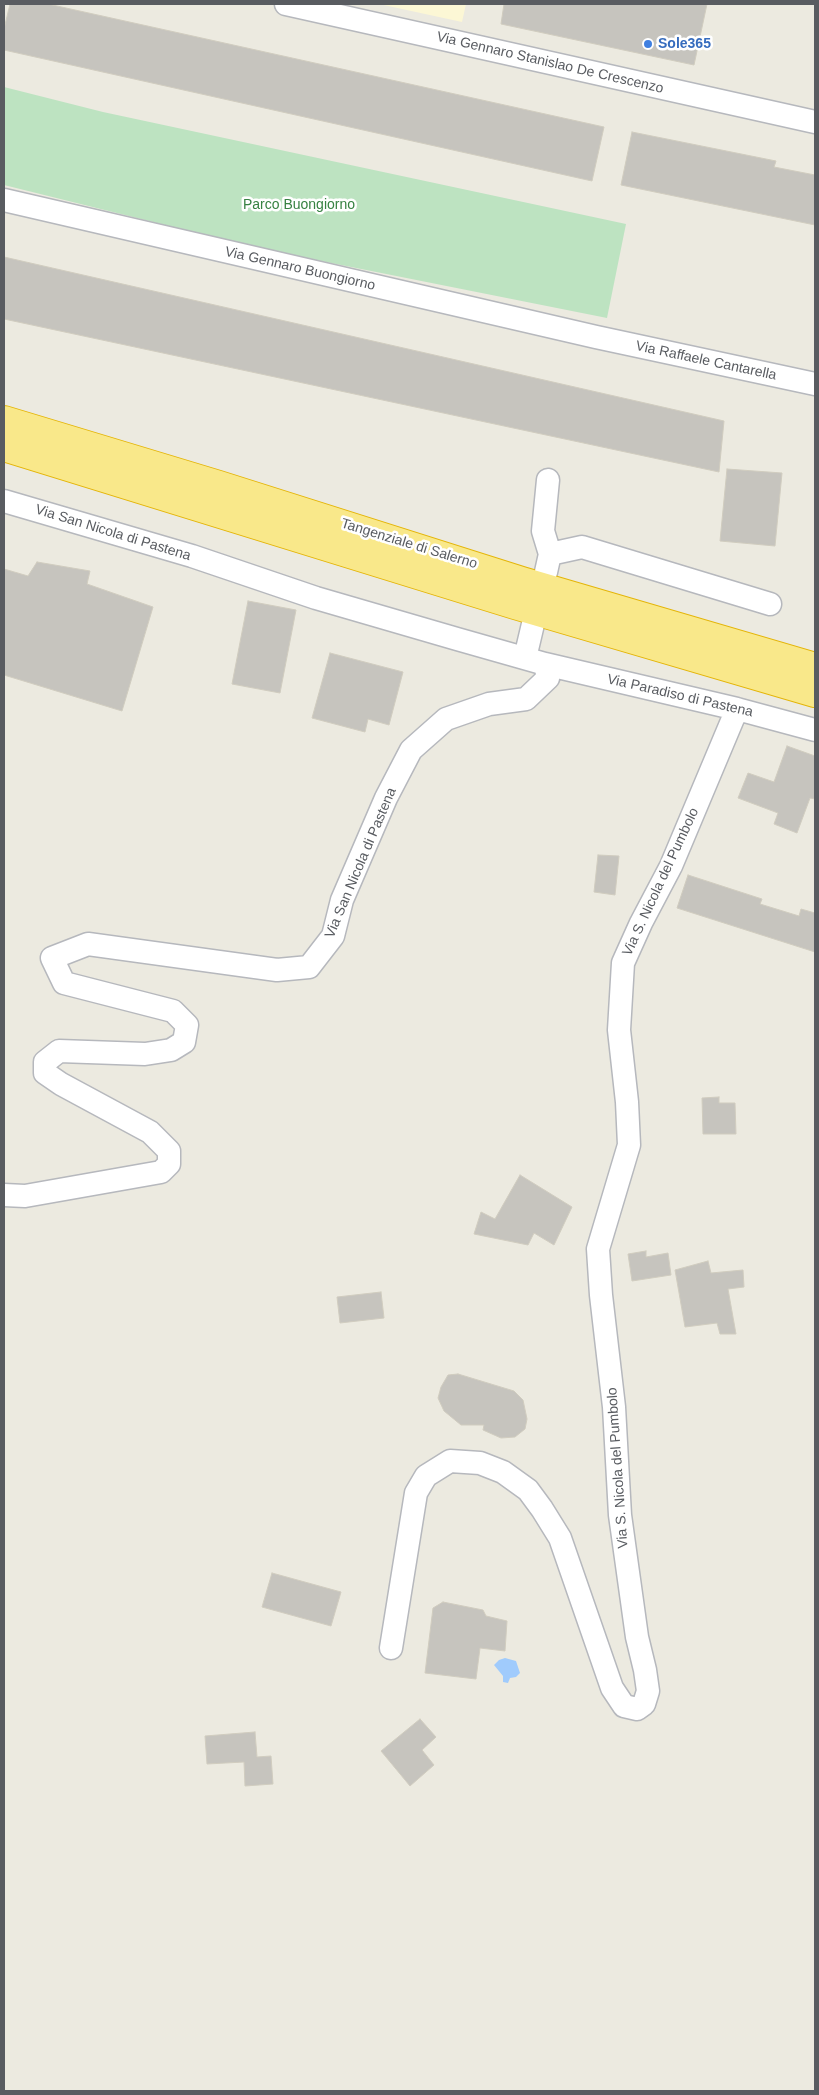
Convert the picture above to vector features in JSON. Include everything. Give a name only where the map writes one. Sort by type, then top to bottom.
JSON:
[{"type":"highway","name":"Tangenziale di Salerno","points":[[4,420],[219,485],[522,581],[815,667]]},
{"type":"highway","name":"Tangenziale di Salerno","points":[[4,447],[515,605],[815,693]]},
{"type":"street","name":"Via Gennaro Stanislao De Crescenzo","points":[[286,4],[815,122]]},
{"type":"street","name":"Via Gennaro Buongiorno","points":[[4,200],[596,337]]},
{"type":"street","name":"Via Raffaele Cantarella","points":[[596,337],[815,384]]},
{"type":"street","points":[[548,480],[543,531],[548,563],[582,547],[770,604]]},
{"type":"street","name":"Via San Nicola di Pastena","points":[[4,501],[192,556],[316,598],[535,661],[548,678],[526,699],[489,704],[446,719],[411,750],[386,798],[342,900],[333,936],[309,967],[277,970],[88,944],[52,958],[64,983],[172,1011],[187,1025],[184,1042],[171,1050],[145,1054],[59,1050],[45,1062],[45,1073],[61,1084],[150,1132],[169,1150],[169,1164],[160,1172],[25,1196],[4,1195]]},
{"type":"street","points":[[533,624],[535,661]]},
{"type":"street","name":"Via Paradiso di Pastena","points":[[535,661],[737,709],[815,730]]},
{"type":"street","name":"Via S. Nicola del Pumbolo","points":[[391,1648],[416,1493],[426,1476],[450,1461],[480,1463],[503,1472],[528,1490],[542,1509],[560,1538],[612,1688],[624,1706],[637,1709],[644,1704],[648,1691],[637,1637],[620,1515],[614,1407],[601,1295],[598,1249],[629,1145],[627,1102],[619,1030],[623,963],[641,923],[671,866],[737,709]]},
{"type":"shaded area","points":[[379,4],[466,4],[462,22]]},
{"type":"green space","name":"Parco Buongiorno","points":[[4,87],[103,112],[626,224],[607,318],[266,250],[4,185]]},
{"type":"water","points":[[505,1658],[516,1661],[520,1673],[516,1677],[510,1678],[508,1683],[503,1682],[503,1676],[494,1665],[499,1660]]},
{"type":"building","points":[[10,4],[48,4],[604,127],[592,181],[4,50],[4,29]]},
{"type":"building","name":"Sole365","points":[[504,4],[707,4],[694,65],[501,24]]},
{"type":"building","points":[[632,132],[776,161],[774,167],[815,175],[815,225],[621,185]]},
{"type":"building","points":[[4,257],[724,421],[719,472],[4,319]]},
{"type":"building","points":[[727,469],[782,473],[775,546],[720,541]]},
{"type":"building","points":[[37,562],[90,571],[87,584],[153,607],[122,711],[4,675],[4,569],[28,576]]},
{"type":"building","points":[[248,601],[296,610],[280,693],[232,684]]},
{"type":"building","points":[[330,653],[403,672],[389,725],[368,719],[365,732],[312,718]]},
{"type":"building","points":[[787,746],[815,756],[815,799],[810,798],[797,833],[774,824],[778,813],[738,798],[748,773],[774,782]]},
{"type":"building","points":[[598,855],[619,856],[615,895],[594,892]]},
{"type":"building","points":[[688,875],[762,899],[760,904],[799,916],[801,909],[815,913],[815,952],[677,908]]},
{"type":"building","points":[[719,1097],[719,1103],[735,1103],[736,1134],[703,1134],[702,1098]]},
{"type":"building","points":[[520,1175],[572,1207],[554,1245],[534,1233],[528,1245],[474,1234],[481,1212],[495,1219]]},
{"type":"building","points":[[646,1251],[646,1257],[668,1253],[671,1275],[632,1281],[628,1254]]},
{"type":"building","points":[[708,1261],[711,1273],[743,1270],[744,1287],[728,1289],[736,1334],[720,1334],[717,1323],[685,1327],[675,1270]]},
{"type":"building","points":[[381,1292],[384,1318],[340,1323],[337,1297]]},
{"type":"building","points":[[458,1374],[514,1391],[523,1400],[527,1419],[525,1429],[515,1437],[501,1438],[483,1430],[484,1425],[461,1425],[444,1411],[438,1398],[441,1387],[448,1375]]},
{"type":"building","points":[[272,1573],[341,1592],[331,1626],[262,1607]]},
{"type":"building","points":[[443,1602],[483,1610],[486,1616],[507,1621],[505,1651],[480,1648],[476,1679],[425,1673],[433,1608]]},
{"type":"building","points":[[420,1719],[436,1737],[422,1750],[434,1765],[410,1786],[381,1751]]},
{"type":"building","points":[[255,1732],[257,1757],[271,1756],[273,1784],[245,1786],[244,1762],[207,1764],[205,1736]]},
{"type":"place","name":"Sole365","points":[[648,44]]}]
